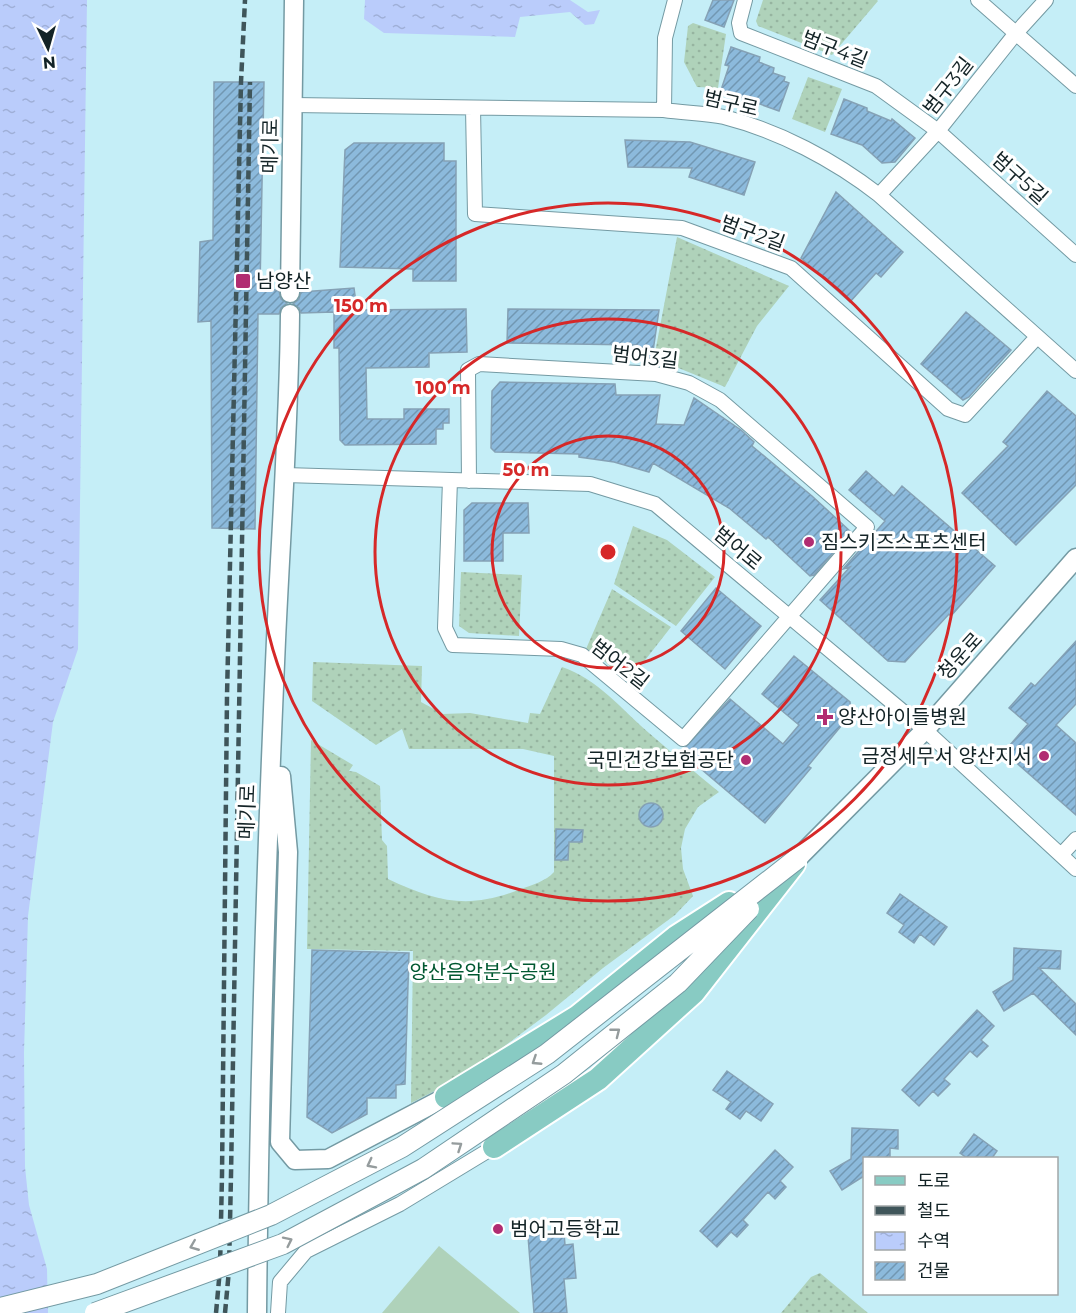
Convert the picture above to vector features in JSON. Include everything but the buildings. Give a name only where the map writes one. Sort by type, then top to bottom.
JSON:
[{"type":"main road","points":[[446,1097],[577,1017],[676,937],[798,858]]},
{"type":"main road","points":[[494,1147],[598,1079],[694,992],[798,858]]},
{"type":"main road","points":[[0,1308],[97,1284],[260,1219],[402,1147],[547,1054],[798,858]]},
{"type":"main road","points":[[95,1313],[283,1244],[423,1169],[564,1074],[678,983],[798,858]]},
{"type":"street","name":"메기로","points":[[290,293],[294,0]]},
{"type":"street","points":[[664,110],[665,38],[675,0]]},
{"type":"street","name":"범구4길","points":[[745,0],[739,23],[741,33],[876,86],[938,131]]},
{"type":"street","points":[[978,0],[1076,86]]},
{"type":"street","name":"범구3길","points":[[879,195],[938,131],[1016,33],[1046,0]]},
{"type":"street","name":"범구로","points":[[293,105],[664,110],[723,117],[775,134],[850,172],[879,195],[1076,371]]},
{"type":"street","name":"범구2길","points":[[473,108],[475,214],[682,228],[791,268],[948,409],[964,415],[1037,337]]},
{"type":"street","name":"범구5길","points":[[938,131],[1076,255]]},
{"type":"street","name":"메기로","points":[[257,1313],[258,1189],[274,701],[289,408],[290,314]]},
{"type":"street","name":"범어3길","points":[[469,481],[468,370],[479,364],[656,374],[689,383],[720,400],[867,527],[789,616]]},
{"type":"street","name":"범어로","points":[[285,475],[590,484],[655,504],[925,730],[1076,868]]},
{"type":"street","name":"범어2길","points":[[450,480],[445,628],[453,645],[561,649],[582,655],[683,739],[789,616]]},
{"type":"street","name":"청운로","points":[[798,858],[925,730],[1076,558]]},
{"type":"street","points":[[274,701],[288,852],[280,1142],[295,1160],[328,1159],[446,1097]]},
{"type":"street","points":[[1061,855],[1076,839]]},
{"type":"street","points":[[278,1313],[280,1282],[306,1251],[400,1204],[494,1147]]},
{"type":"green space","points":[[763,0],[878,1],[832,55],[758,26],[756,21]]},
{"type":"green space","points":[[693,23],[726,34],[718,88],[697,87],[684,62],[688,26]]},
{"type":"green space","points":[[808,77],[842,89],[825,132],[792,119]]},
{"type":"green space","points":[[677,237],[789,286],[757,326],[725,387],[654,358]]},
{"type":"green space","points":[[633,526],[667,540],[715,577],[676,626],[614,584]]},
{"type":"green space","points":[[461,572],[522,575],[519,636],[469,633],[459,626]]},
{"type":"green space","points":[[612,589],[671,627],[628,682],[595,653],[586,649]]},
{"type":"green space","name":"양산음악분수공원","points":[[313,662],[422,666],[421,702],[443,714],[470,713],[528,723],[530,713],[540,714],[562,667],[598,687],[719,792],[698,807],[685,829],[681,848],[683,869],[693,896],[675,915],[466,1075],[411,1103],[413,951],[307,949],[311,740],[353,765],[349,771],[356,772],[380,786],[382,840],[387,846],[388,879],[422,893],[453,900],[485,900],[502,896],[539,882],[554,872],[554,756],[523,749],[409,749],[402,729],[376,745],[312,701]]},
{"type":"green space","points":[[439,1246],[520,1313],[382,1313]]},
{"type":"green space","points":[[820,1273],[868,1313],[781,1313],[811,1277]]},
{"type":"water","points":[[0,0],[87,0],[78,649],[53,722],[28,916],[24,1053],[25,1167],[29,1205],[47,1269],[48,1313],[0,1313]]},
{"type":"water","points":[[365,0],[570,0],[588,12],[600,10],[594,24],[585,25],[570,12],[520,17],[515,37],[384,33],[364,19]]},
{"type":"railway","points":[[216,1313],[220,1269],[227,696],[241,82],[245,0]]},
{"type":"railway","points":[[225,1313],[229,1270],[231,1175],[250,82]]},
{"type":"place","name":"남양산","points":[[243,281]]},
{"type":"place","name":"짐스키즈스포츠센터","points":[[809,542]]},
{"type":"place","name":"양산아이들병원","points":[[825,717]]},
{"type":"place","name":"금정세무서 양산지서","points":[[1044,756]]},
{"type":"place","name":"국민건강보험공단","points":[[746,760]]},
{"type":"place","name":"범어고등학교","points":[[498,1229]]}]
